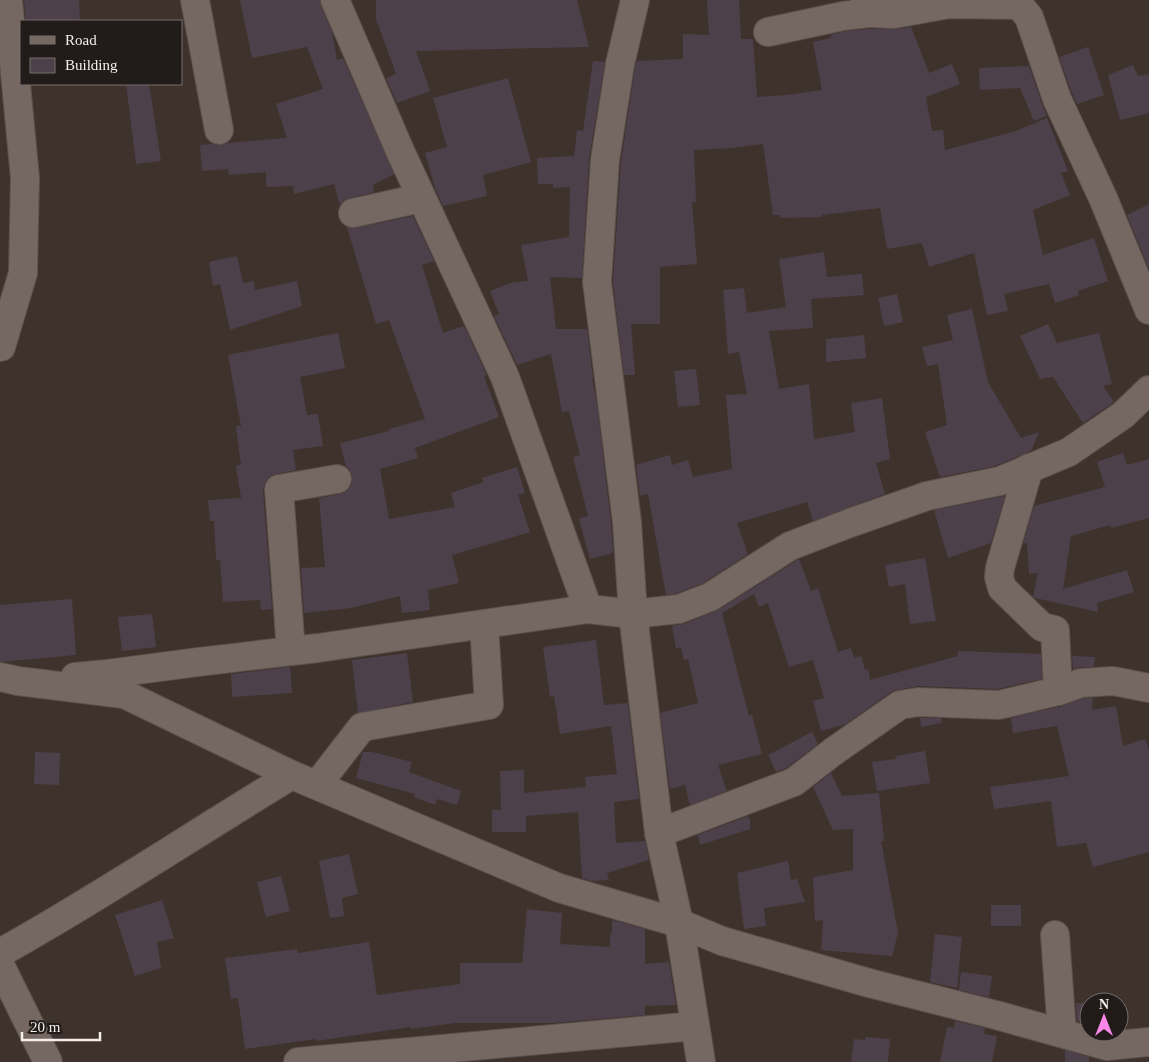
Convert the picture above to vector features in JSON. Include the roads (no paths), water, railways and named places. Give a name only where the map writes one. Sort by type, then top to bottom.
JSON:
[{"type":"street","points":[[0,348],[23,273],[25,178],[8,0]]},
{"type":"street","points":[[195,0],[219,130]]},
{"type":"street","points":[[335,0],[421,198],[504,377],[588,609]]},
{"type":"street","points":[[298,1062],[695,1049],[679,923],[659,834],[648,728],[633,614],[627,522],[597,282],[606,160],[620,64],[635,0]]},
{"type":"street","points":[[768,32],[843,16],[867,7],[894,14],[950,4],[1018,2],[1029,17],[1057,99],[1102,198],[1149,310]]},
{"type":"street","points":[[353,213],[421,198]]},
{"type":"street","points":[[6,680],[107,674],[291,651],[588,609],[633,614],[679,609],[710,597],[790,546],[850,522],[927,496],[1000,481],[1069,452],[1122,415],[1149,390]]},
{"type":"street","points":[[1029,468],[999,577],[1002,588],[1042,627],[1055,630],[1058,691]]},
{"type":"street","points":[[291,651],[279,488],[337,479]]},
{"type":"street","points":[[317,785],[362,727],[489,706],[484,624]]},
{"type":"street","points":[[6,680],[124,694],[292,775],[559,888],[679,923],[722,941],[869,983],[1107,1046],[1149,1042]]},
{"type":"street","points":[[659,834],[794,782],[834,750],[900,706],[918,702],[999,705],[1058,691],[1081,683],[1113,681],[1149,688]]},
{"type":"street","points":[[0,953],[96,897],[292,775]]},
{"type":"street","points":[[1055,935],[1062,1033]]},
{"type":"street","points":[[0,965],[48,1062]]}]
